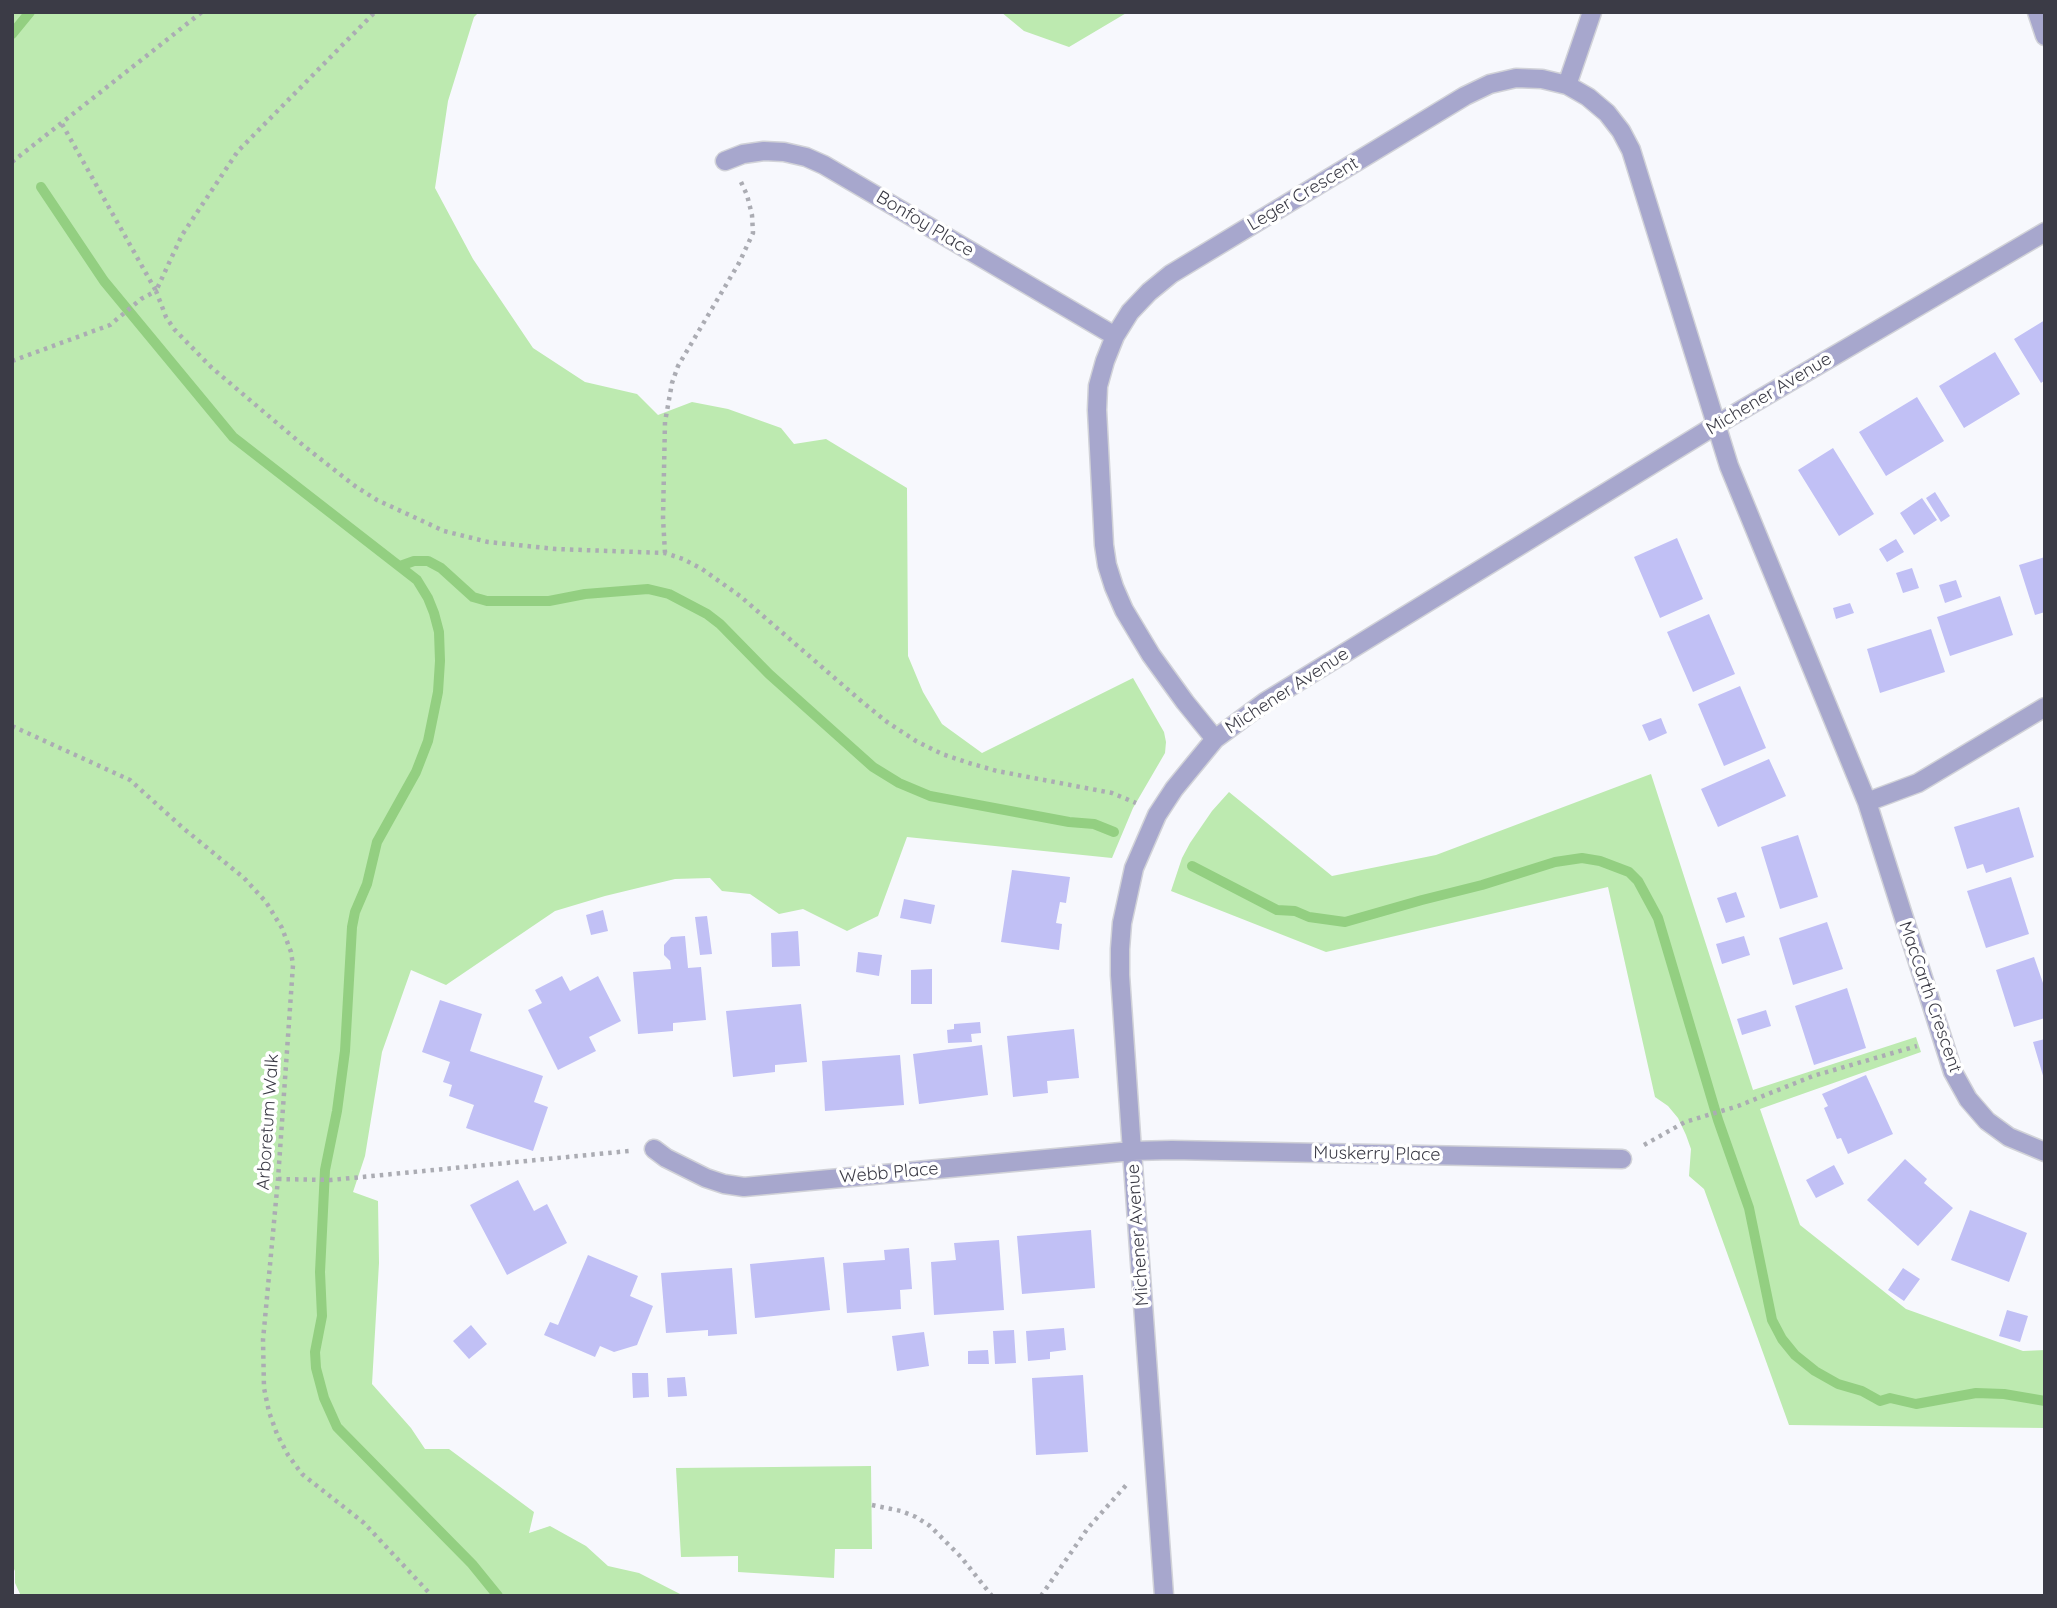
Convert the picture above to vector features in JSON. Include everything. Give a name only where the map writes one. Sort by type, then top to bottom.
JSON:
[{"type":"street","points":[[1567,85],[1592,12]]},
{"type":"street","points":[[2037,12],[2045,36]]},
{"type":"street","name":"Leger Crescent","points":[[1215,739],[1151,655],[1124,610],[1107,565],[1104,545],[1098,386],[1115,336],[1130,312],[1171,274],[1465,96],[1490,84],[1516,78],[1542,79],[1567,85],[1588,97],[1607,113],[1632,150],[1716,425]]},
{"type":"street","name":"Bonfoy Place","points":[[725,161],[753,152],[784,152],[824,165],[1115,336]]},
{"type":"street","name":"Michener Avenue","points":[[1164,1596],[1120,975],[1120,949],[1134,868],[1157,815],[1174,789],[1215,739],[1265,702],[1716,425],[2045,232]]},
{"type":"street","name":"MacCarth Crescent","points":[[1716,425],[1735,482],[1867,802],[1942,1042],[1954,1072],[1968,1099],[1987,1121],[2009,1137],[2045,1152]]},
{"type":"street","points":[[1867,802],[1918,783],[2045,707]]},
{"type":"street","name":"Webb Place","points":[[654,1149],[676,1164],[706,1178],[724,1184],[744,1186],[1132,1151]]},
{"type":"street","name":"Muskerry Place","points":[[1132,1151],[1622,1159]]},
{"type":"path","points":[[12,162],[202,12]]},
{"type":"path","points":[[12,361],[110,325],[141,299],[156,291],[182,235],[238,151],[375,12]]},
{"type":"path","points":[[62,124],[156,291],[174,329],[211,367],[304,446],[377,500],[443,531],[488,542],[556,549],[665,553],[683,559],[732,590],[860,700],[916,741],[942,754],[978,766],[1126,797],[1157,815]]},
{"type":"path","points":[[665,553],[665,422],[672,383],[678,366],[739,263],[753,233],[747,195],[738,177],[725,161]]},
{"type":"path","name":"Arboretum Walk","points":[[12,726],[130,780],[256,890],[282,928],[293,965],[278,1179],[263,1340],[264,1388],[269,1412],[288,1455],[302,1474],[364,1523],[432,1596]]},
{"type":"path","points":[[1622,1159],[1674,1128],[1813,1076],[1904,1049],[1942,1042]]},
{"type":"path","points":[[278,1179],[348,1179],[654,1149]]},
{"type":"path","points":[[1041,1596],[1088,1528],[1129,1482],[1154,1465]]},
{"type":"path","points":[[872,1505],[901,1511],[930,1526],[961,1557],[992,1596]]},
{"type":"green space","points":[[12,12],[479,12],[474,17],[448,101],[435,188],[473,259],[533,348],[585,382],[637,394],[658,415],[692,402],[728,409],[781,428],[794,444],[826,439],[907,488],[908,656],[923,692],[942,724],[982,753],[1133,678],[1164,732],[1165,753],[1133,808],[1112,858],[907,837],[878,916],[847,931],[803,909],[779,914],[750,894],[722,891],[710,878],[675,879],[555,911],[446,985],[411,970],[382,1052],[365,1156],[353,1192],[378,1201],[379,1263],[372,1384],[411,1428],[425,1449],[449,1449],[534,1512],[529,1533],[550,1526],[586,1546],[608,1566],[639,1573],[684,1596],[21,1596],[15,1583],[12,1565]]},
{"type":"green space","points":[[1001,12],[1128,12],[1069,47],[1024,31]]},
{"type":"green space","points":[[1651,774],[1753,1090],[1916,1037],[1921,1052],[1760,1109],[1800,1225],[1906,1309],[2023,1351],[2045,1350],[2045,1428],[1789,1425],[1704,1189],[1689,1176],[1691,1149],[1686,1135],[1678,1118],[1668,1106],[1655,1097],[1608,887],[1326,952],[1171,891],[1190,843],[1229,792],[1332,876],[1436,855]]},
{"type":"green space","points":[[871,1466],[872,1549],[835,1549],[834,1578],[738,1572],[738,1556],[681,1557],[676,1468]]},
{"type":"building","points":[[2045,320],[2045,380],[2041,383],[2014,339]]},
{"type":"building","points":[[1995,352],[2020,394],[1964,428],[1939,386]]},
{"type":"building","points":[[1917,397],[1944,441],[1886,476],[1859,432]]},
{"type":"building","points":[[1833,448],[1874,514],[1839,536],[1798,470]]},
{"type":"building","points":[[1935,492],[1950,516],[1941,522],[1926,498]]},
{"type":"building","points":[[1922,498],[1937,520],[1914,535],[1900,513]]},
{"type":"building","points":[[1677,538],[1703,599],[1660,618],[1634,557]]},
{"type":"building","points":[[1896,539],[1904,552],[1887,562],[1879,549]]},
{"type":"building","points":[[2045,557],[2045,612],[2035,615],[2019,565]]},
{"type":"building","points":[[1912,568],[1919,588],[1903,593],[1896,573]]},
{"type":"building","points":[[1956,580],[1962,597],[1945,603],[1939,585]]},
{"type":"building","points":[[2000,596],[2013,635],[1950,656],[1937,617]]},
{"type":"building","points":[[1850,603],[1854,613],[1836,619],[1833,608]]},
{"type":"building","points":[[1709,614],[1735,674],[1693,692],[1667,632]]},
{"type":"building","points":[[1931,629],[1945,672],[1880,693],[1867,649]]},
{"type":"building","points":[[1740,686],[1766,748],[1724,766],[1698,704]]},
{"type":"building","points":[[1661,718],[1667,733],[1649,741],[1642,725]]},
{"type":"building","points":[[1769,759],[1786,796],[1718,827],[1701,789]]},
{"type":"building","points":[[2019,807],[2034,857],[1986,873],[1983,864],[1967,869],[1954,827]]},
{"type":"building","points":[[1798,835],[1818,897],[1780,909],[1761,847]]},
{"type":"building","points":[[1012,870],[1070,877],[1066,903],[1060,902],[1056,923],[1062,924],[1059,950],[1001,942]]},
{"type":"building","points":[[2011,877],[2029,934],[1986,948],[1967,891]]},
{"type":"building","points":[[1736,892],[1745,917],[1726,923],[1717,898]]},
{"type":"building","points":[[904,899],[935,905],[931,924],[900,918]]},
{"type":"building","points":[[603,910],[608,931],[591,935],[586,915]]},
{"type":"building","points":[[707,916],[712,954],[700,955],[695,917]]},
{"type":"building","points":[[1827,922],[1843,969],[1793,985],[1779,938]]},
{"type":"building","points":[[798,931],[800,966],[772,967],[771,933]]},
{"type":"building","points":[[685,936],[688,968],[701,967],[706,1020],[673,1023],[673,1031],[638,1034],[633,972],[671,969],[670,961],[664,955],[664,945],[671,937]]},
{"type":"building","points":[[1744,936],[1750,955],[1722,964],[1716,944]]},
{"type":"building","points":[[858,952],[882,955],[879,976],[856,972]]},
{"type":"building","points":[[2034,957],[2043,983],[2045,982],[2045,1018],[2014,1027],[1996,970]]},
{"type":"building","points":[[932,969],[932,1004],[911,1004],[911,970]]},
{"type":"building","points":[[562,976],[570,991],[598,976],[621,1021],[589,1037],[596,1051],[558,1070],[528,1010],[542,1003],[535,990]]},
{"type":"building","points":[[1847,988],[1866,1048],[1814,1065],[1795,1006]]},
{"type":"building","points":[[440,1000],[482,1014],[470,1051],[543,1076],[534,1102],[548,1107],[533,1151],[466,1128],[474,1105],[449,1096],[452,1085],[443,1082],[450,1062],[422,1052]]},
{"type":"building","points":[[801,1004],[807,1062],[775,1065],[775,1072],[733,1077],[726,1011]]},
{"type":"building","points":[[1766,1010],[1771,1026],[1742,1035],[1737,1019]]},
{"type":"building","points":[[980,1022],[981,1033],[971,1034],[972,1042],[948,1043],[947,1030],[954,1029],[954,1024]]},
{"type":"building","points":[[1074,1029],[1079,1078],[1047,1081],[1048,1093],[1013,1097],[1007,1036]]},
{"type":"building","points":[[2045,1039],[2045,1079],[2044,1079],[2033,1042]]},
{"type":"building","points":[[982,1045],[988,1095],[919,1104],[913,1054]]},
{"type":"building","points":[[900,1055],[904,1105],[825,1111],[822,1061]]},
{"type":"building","points":[[1866,1075],[1893,1134],[1848,1154],[1841,1138],[1837,1139],[1824,1108],[1828,1106],[1822,1094]]},
{"type":"building","points":[[1905,1159],[1927,1179],[1924,1183],[1953,1208],[1918,1246],[1867,1200]]},
{"type":"building","points":[[1834,1165],[1844,1184],[1816,1198],[1806,1180]]},
{"type":"building","points":[[518,1180],[534,1211],[547,1204],[567,1243],[507,1275],[470,1205]]},
{"type":"building","points":[[1970,1210],[2027,1233],[2009,1282],[1951,1260]]},
{"type":"building","points":[[1091,1230],[1095,1288],[1022,1294],[1017,1236]]},
{"type":"building","points":[[999,1240],[1004,1310],[934,1315],[931,1262],[956,1260],[954,1243]]},
{"type":"building","points":[[909,1248],[912,1289],[900,1290],[901,1309],[847,1313],[843,1263],[885,1260],[884,1250]]},
{"type":"building","points":[[588,1255],[638,1276],[630,1296],[653,1306],[637,1345],[614,1352],[600,1346],[595,1357],[544,1335],[550,1322],[558,1325]]},
{"type":"building","points":[[824,1257],[830,1310],[755,1318],[750,1264]]},
{"type":"building","points":[[732,1268],[737,1334],[708,1336],[708,1330],[666,1333],[661,1273]]},
{"type":"building","points":[[1903,1268],[1920,1279],[1904,1301],[1888,1290]]},
{"type":"building","points":[[2007,1310],[2028,1316],[2020,1342],[1999,1336]]},
{"type":"building","points":[[471,1325],[487,1344],[469,1359],[453,1341]]},
{"type":"building","points":[[1064,1328],[1066,1350],[1050,1352],[1050,1359],[1028,1361],[1026,1331]]},
{"type":"building","points":[[1014,1330],[1016,1363],[995,1364],[993,1331]]},
{"type":"building","points":[[924,1332],[929,1366],[897,1371],[892,1336]]},
{"type":"building","points":[[988,1350],[989,1364],[968,1364],[968,1351]]},
{"type":"building","points":[[632,1373],[648,1373],[649,1397],[633,1398]]},
{"type":"building","points":[[1083,1375],[1088,1452],[1036,1455],[1032,1378]]},
{"type":"building","points":[[685,1377],[687,1396],[668,1397],[667,1378]]},
{"type":"waterway","points":[[12,34],[30,12]]},
{"type":"waterway","points":[[41,187],[104,281],[233,437],[417,580],[434,613],[439,632],[440,661],[438,692],[428,741],[416,772],[377,842],[367,884],[355,912],[352,927],[345,1051],[325,1170],[320,1272],[322,1316],[315,1352],[316,1368],[324,1398],[337,1427],[472,1564],[498,1596]]},
{"type":"waterway","points":[[400,566],[414,561],[428,561],[441,568],[473,597],[487,601],[549,601],[585,594],[648,589],[669,594],[720,624],[769,674],[873,767],[899,783],[930,796],[1069,822],[1094,824],[1114,832]]},
{"type":"waterway","points":[[1192,866],[1277,910],[1295,911],[1309,917],[1345,922],[1555,862],[1582,858],[1600,861],[1629,872],[1638,881],[1658,918],[1718,1120],[1749,1208],[1772,1320],[1782,1339],[1795,1355],[1815,1371],[1838,1384],[1862,1391],[1880,1401],[1890,1398],[1916,1404],[1976,1393],[2004,1394],[2045,1401]]}]
